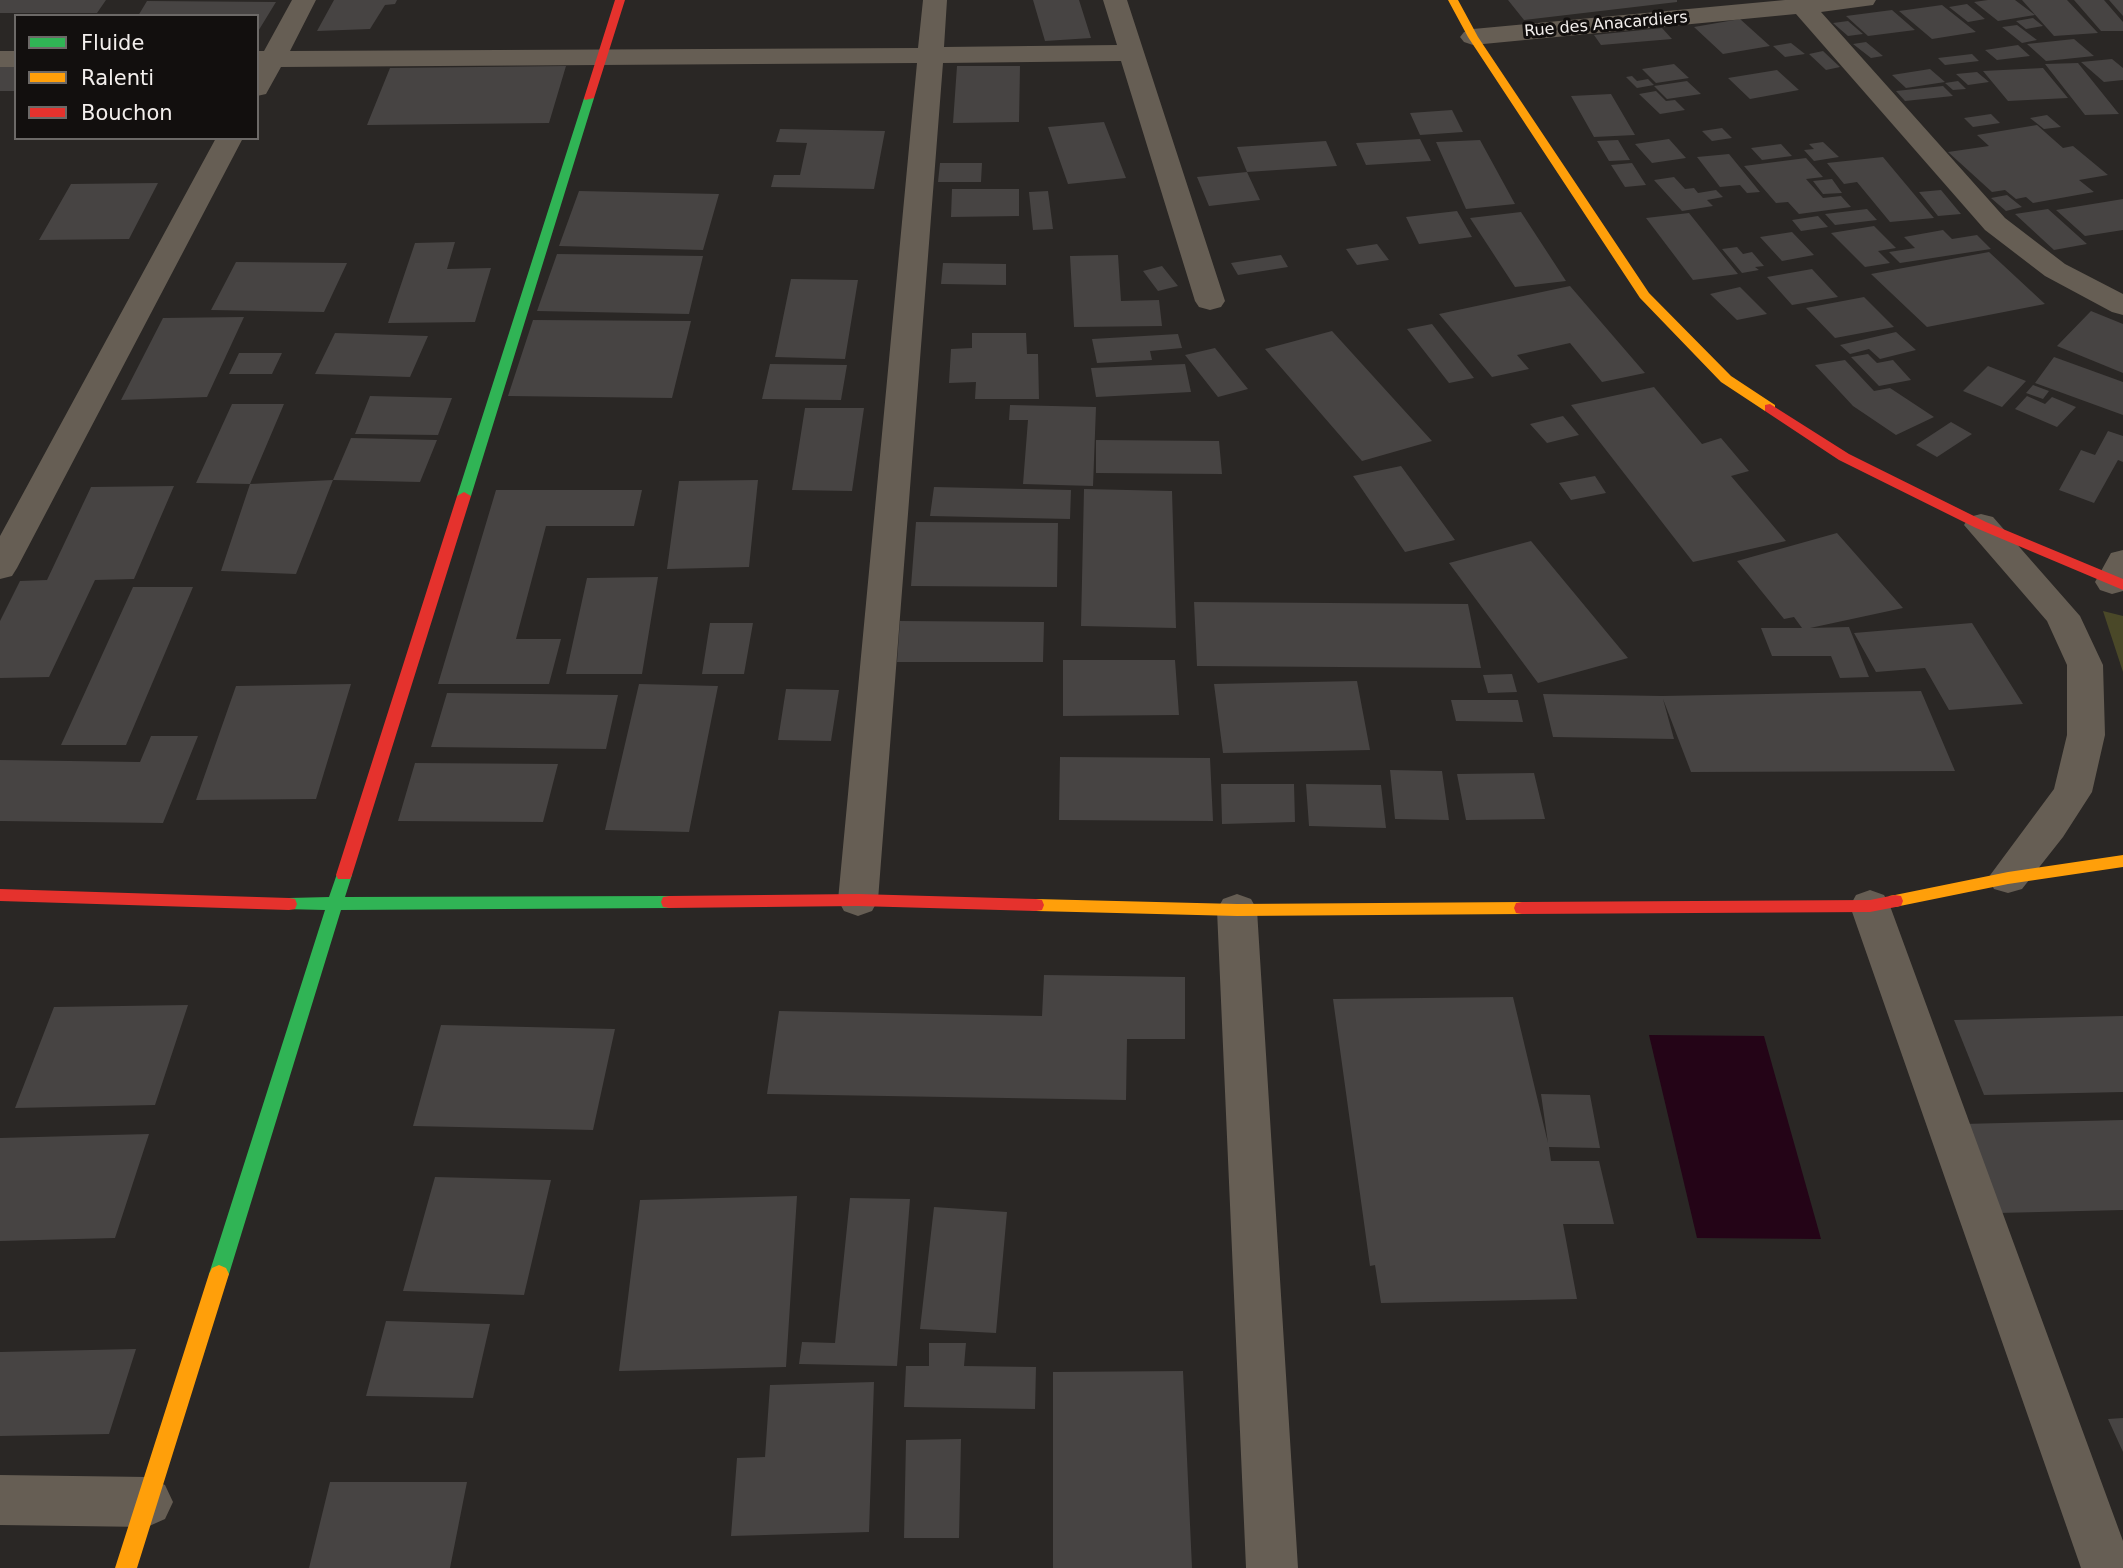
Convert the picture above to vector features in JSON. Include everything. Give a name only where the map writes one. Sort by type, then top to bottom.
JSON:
[{"type":"street","points":[[259,81],[265,59],[304,0]]},
{"type":"street","points":[[126,1568],[620,0]]},
{"type":"street","points":[[858,900],[936,0]]},
{"type":"street","points":[[1115,0],[1210,301]]},
{"type":"street","points":[[1452,0],[1473,37],[1644,295],[1726,379],[1844,457],[1981,525],[2119,576]]},
{"type":"street","name":"Rue des Anacardiers","points":[[1473,37],[1799,3],[1864,0]]},
{"type":"street","points":[[1799,3],[1995,224],[2055,270],[2123,306]]},
{"type":"street","points":[[265,59],[603,59],[1133,53]]},
{"type":"street","points":[[0,568],[16,507],[229,140]]},
{"type":"street","points":[[1981,525],[2062,616],[2085,665],[2086,735],[2073,792],[2008,878]]},
{"type":"street","points":[[0,895],[335,905],[858,900],[1237,910],[1870,906],[2008,878],[2123,861]]},
{"type":"street","points":[[1870,906],[2107,1568]]},
{"type":"street","points":[[1237,910],[1272,1568]]},
{"type":"street","points":[[0,1500],[147,1502]]},
{"type":"shaded area","points":[[2103,611],[2123,616],[2123,672]]},
{"type":"shaded area","points":[[1649,1035],[1764,1036],[1821,1239],[1697,1238]]},
{"type":"building","points":[[0,0],[106,0],[97,13],[0,13]]},
{"type":"building","points":[[334,0],[397,0],[395,4],[385,5],[370,29],[317,31]]},
{"type":"building","points":[[1033,0],[1079,0],[1091,38],[1045,41]]},
{"type":"building","points":[[1508,0],[1677,0],[1677,2],[1524,20]]},
{"type":"building","points":[[2015,0],[2035,15],[1998,21],[1974,2]]},
{"type":"building","points":[[2022,0],[2067,0],[2098,33],[2054,36]]},
{"type":"building","points":[[2074,0],[2104,0],[2123,22],[2123,31],[2101,31]]},
{"type":"building","points":[[2109,0],[2123,0],[2123,16]]},
{"type":"building","points":[[147,1],[276,2],[259,30],[259,14],[139,14]]},
{"type":"building","points":[[1967,4],[1985,19],[1968,22],[1949,7]]},
{"type":"building","points":[[1942,5],[1976,32],[1932,39],[1899,11]]},
{"type":"building","points":[[1892,10],[1915,30],[1868,36],[1846,16]]},
{"type":"building","points":[[2033,18],[2043,26],[2026,29],[2016,21]]},
{"type":"building","points":[[1740,19],[1770,46],[1723,54],[1694,27]]},
{"type":"building","points":[[1848,21],[1863,34],[1848,36],[1833,23]]},
{"type":"building","points":[[2017,25],[2037,40],[2022,43],[2002,27]]},
{"type":"building","points":[[1662,28],[1672,39],[1601,45],[1594,35]]},
{"type":"building","points":[[2074,39],[2094,56],[2046,61],[2027,44]]},
{"type":"building","points":[[1866,42],[1883,56],[1871,58],[1853,44]]},
{"type":"building","points":[[1791,43],[1805,54],[1785,57],[1773,46]]},
{"type":"building","points":[[2018,45],[2030,56],[1997,60],[1985,50]]},
{"type":"building","points":[[1823,51],[1840,67],[1826,70],[1809,54]]},
{"type":"building","points":[[1972,54],[1979,61],[1945,65],[1938,58]]},
{"type":"building","points":[[2112,59],[2123,68],[2123,80],[2104,82],[2081,62]]},
{"type":"building","points":[[0,62],[14,62],[14,91],[0,91]]},
{"type":"building","points":[[2078,63],[2119,114],[2085,115],[2045,64]]},
{"type":"building","points":[[1674,64],[1689,78],[1656,83],[1642,69]]},
{"type":"building","points":[[566,66],[549,123],[367,125],[390,68]]},
{"type":"building","points":[[957,66],[1020,66],[1019,122],[953,123]]},
{"type":"building","points":[[2043,68],[2068,98],[2008,101],[1983,71]]},
{"type":"building","points":[[1930,69],[1945,82],[1906,88],[1892,75]]},
{"type":"building","points":[[1777,70],[1799,90],[1750,99],[1728,78]]},
{"type":"building","points":[[1977,72],[1989,82],[1968,85],[1956,74]]},
{"type":"building","points":[[1632,76],[1637,81],[1648,79],[1654,85],[1637,88],[1626,77]]},
{"type":"building","points":[[1687,81],[1701,94],[1667,99],[1654,86]]},
{"type":"building","points":[[1958,81],[1966,89],[1953,90],[1945,83]]},
{"type":"building","points":[[1943,86],[1953,96],[1905,101],[1896,91]]},
{"type":"building","points":[[1656,91],[1666,101],[1675,100],[1685,110],[1660,114],[1639,94]]},
{"type":"building","points":[[1611,94],[1635,135],[1594,137],[1571,96]]},
{"type":"building","points":[[1452,110],[1463,132],[1420,135],[1410,113]]},
{"type":"building","points":[[1991,114],[2000,123],[1973,127],[1964,118]]},
{"type":"building","points":[[2047,115],[2061,127],[2044,129],[2030,118]]},
{"type":"building","points":[[1104,122],[1126,178],[1068,184],[1048,127]]},
{"type":"building","points":[[2037,125],[2063,148],[2073,146],[2108,175],[2079,180],[2094,192],[2033,203],[2026,197],[2016,199],[2005,190],[1992,192],[1948,152],[1989,146],[1977,135]]},
{"type":"building","points":[[1722,128],[1732,138],[1712,141],[1702,131]]},
{"type":"building","points":[[780,129],[885,131],[874,189],[771,187],[774,175],[800,175],[807,143],[776,142]]},
{"type":"building","points":[[1420,139],[1431,161],[1366,165],[1356,143]]},
{"type":"building","points":[[1669,139],[1686,158],[1652,163],[1635,144]]},
{"type":"building","points":[[1480,140],[1515,204],[1466,209],[1436,142]]},
{"type":"building","points":[[1618,140],[1630,160],[1609,161],[1597,141]]},
{"type":"building","points":[[1326,141],[1337,166],[1247,172],[1237,147]]},
{"type":"building","points":[[1823,142],[1839,157],[1814,161],[1804,150],[1814,149],[1809,144]]},
{"type":"building","points":[[1781,144],[1792,156],[1762,160],[1751,148]]},
{"type":"building","points":[[1729,154],[1760,192],[1747,193],[1740,185],[1720,187],[1697,157]]},
{"type":"building","points":[[1883,157],[1934,218],[1890,222],[1857,182],[1844,184],[1827,163]]},
{"type":"building","points":[[1806,158],[1823,177],[1806,179],[1823,198],[1841,196],[1851,207],[1799,214],[1788,202],[1776,203],[1744,166]]},
{"type":"building","points":[[940,163],[982,163],[981,182],[938,182]]},
{"type":"building","points":[[1632,163],[1646,185],[1625,187],[1611,165]]},
{"type":"building","points":[[1247,172],[1260,200],[1209,206],[1197,177]]},
{"type":"building","points":[[1674,177],[1685,189],[1694,188],[1698,193],[1716,190],[1723,197],[1707,200],[1713,206],[1682,211],[1654,180]]},
{"type":"building","points":[[1832,179],[1842,193],[1823,194],[1813,181]]},
{"type":"building","points":[[158,183],[129,239],[39,240],[71,184]]},
{"type":"building","points":[[952,189],[1019,189],[1019,216],[951,217]]},
{"type":"building","points":[[1941,190],[1961,214],[1938,216],[1919,192]]},
{"type":"building","points":[[579,191],[719,194],[703,250],[559,246]]},
{"type":"building","points":[[1048,191],[1053,229],[1033,230],[1029,192]]},
{"type":"building","points":[[2007,195],[2022,207],[2006,211],[1991,198]]},
{"type":"building","points":[[2123,199],[2123,230],[2085,236],[2056,210]]},
{"type":"building","points":[[1867,209],[1877,220],[1835,225],[1825,214]]},
{"type":"building","points":[[2048,209],[2087,244],[2054,250],[2015,214]]},
{"type":"building","points":[[1457,211],[1472,237],[1419,244],[1406,217]]},
{"type":"building","points":[[1521,212],[1566,281],[1515,287],[1470,218]]},
{"type":"building","points":[[1689,213],[1738,274],[1693,280],[1646,218]]},
{"type":"building","points":[[1818,216],[1828,227],[1801,231],[1792,220]]},
{"type":"building","points":[[1874,226],[1896,248],[1878,251],[1890,263],[1865,267],[1831,233]]},
{"type":"building","points":[[1943,230],[1952,239],[1977,235],[1991,249],[1900,263],[1889,252],[1915,248],[1904,237]]},
{"type":"building","points":[[1792,232],[1814,255],[1782,261],[1760,237]]},
{"type":"building","points":[[455,242],[447,269],[491,268],[475,322],[388,323],[415,243]]},
{"type":"building","points":[[1377,244],[1389,260],[1357,265],[1346,249]]},
{"type":"building","points":[[1737,247],[1743,254],[1752,252],[1764,266],[1755,267],[1759,270],[1742,273],[1722,249]]},
{"type":"building","points":[[1989,252],[2045,304],[1927,327],[1871,274]]},
{"type":"building","points":[[557,254],[703,256],[689,314],[537,311]]},
{"type":"building","points":[[1118,255],[1121,301],[1159,300],[1162,326],[1074,327],[1070,256]]},
{"type":"building","points":[[1281,255],[1288,267],[1238,275],[1231,263]]},
{"type":"building","points":[[236,262],[347,263],[324,312],[211,310]]},
{"type":"building","points":[[943,263],[1006,264],[1006,285],[941,284]]},
{"type":"building","points":[[1162,266],[1178,286],[1158,291],[1143,271]]},
{"type":"building","points":[[1812,269],[1838,297],[1792,305],[1767,277]]},
{"type":"building","points":[[791,279],[858,280],[845,359],[775,357]]},
{"type":"building","points":[[1570,286],[1645,373],[1602,382],[1570,343],[1517,355],[1529,369],[1492,377],[1439,314]]},
{"type":"building","points":[[1740,287],[1767,314],[1737,320],[1710,294]]},
{"type":"building","points":[[1864,297],[1894,327],[1835,338],[1806,308]]},
{"type":"building","points":[[2091,311],[2123,324],[2123,373],[2057,346]]},
{"type":"building","points":[[244,317],[207,397],[121,400],[163,318]]},
{"type":"building","points":[[533,320],[691,321],[672,398],[508,396]]},
{"type":"building","points":[[1432,324],[1474,378],[1449,383],[1407,329]]},
{"type":"building","points":[[1332,331],[1432,441],[1362,461],[1265,349]]},
{"type":"building","points":[[1896,332],[1916,350],[1880,359],[1869,349],[1850,354],[1840,345]]},
{"type":"building","points":[[335,333],[428,336],[410,377],[315,374]]},
{"type":"building","points":[[972,333],[1026,333],[1027,354],[1038,354],[1039,399],[975,399],[976,382],[949,383],[951,349],[972,348]]},
{"type":"building","points":[[1178,334],[1182,348],[1150,351],[1152,360],[1097,363],[1092,339]]},
{"type":"building","points":[[1215,348],[1248,389],[1218,397],[1185,355]]},
{"type":"building","points":[[239,353],[282,353],[272,374],[229,374]]},
{"type":"building","points":[[1868,354],[1877,363],[1893,360],[1911,380],[1879,386],[1851,357]]},
{"type":"building","points":[[2054,357],[2123,382],[2123,415],[2035,383]]},
{"type":"building","points":[[1845,360],[1874,391],[1890,388],[1934,417],[1896,435],[1853,406],[1815,365]]},
{"type":"building","points":[[770,364],[847,365],[841,400],[762,399]]},
{"type":"building","points":[[1185,364],[1191,392],[1096,397],[1091,368]]},
{"type":"building","points":[[1988,366],[2026,381],[2002,407],[1963,391]]},
{"type":"building","points":[[2033,385],[2049,391],[2043,399],[2026,393]]},
{"type":"building","points":[[1654,387],[1702,444],[1721,438],[1749,471],[1731,476],[1786,541],[1693,562],[1571,405]]},
{"type":"building","points":[[370,396],[452,398],[438,435],[355,434]]},
{"type":"building","points":[[2027,396],[2045,404],[2052,397],[2076,407],[2057,427],[2015,409]]},
{"type":"building","points":[[232,404],[284,404],[250,484],[196,483]]},
{"type":"building","points":[[1010,405],[1096,407],[1093,486],[1023,484],[1028,420],[1009,420]]},
{"type":"building","points":[[805,408],[864,408],[852,491],[792,490]]},
{"type":"building","points":[[1563,416],[1579,435],[1547,443],[1530,424]]},
{"type":"building","points":[[1951,422],[1972,434],[1937,457],[1916,445]]},
{"type":"building","points":[[2108,431],[2123,436],[2123,462],[2118,460],[2094,503],[2059,490],[2081,450],[2095,455]]},
{"type":"building","points":[[351,438],[437,440],[420,482],[333,480]]},
{"type":"building","points":[[1096,440],[1219,441],[1222,474],[1096,473]]},
{"type":"building","points":[[1401,466],[1455,540],[1405,552],[1353,476]]},
{"type":"building","points":[[1595,476],[1606,493],[1571,500],[1559,483]]},
{"type":"building","points":[[333,480],[296,574],[221,571],[250,484]]},
{"type":"building","points":[[758,480],[749,567],[667,569],[679,481]]},
{"type":"building","points":[[174,486],[134,579],[95,580],[49,677],[0,678],[0,621],[20,581],[47,580],[91,487]]},
{"type":"building","points":[[934,487],[1071,490],[1070,519],[930,516]]},
{"type":"building","points":[[1084,489],[1172,491],[1176,628],[1081,626]]},
{"type":"building","points":[[496,490],[642,490],[634,526],[546,526],[516,639],[561,639],[549,684],[438,684]]},
{"type":"building","points":[[916,522],[1058,523],[1057,587],[911,586]]},
{"type":"building","points":[[1837,533],[1903,608],[1810,628],[1849,627],[1869,677],[1840,678],[1831,656],[1772,656],[1761,628],[1802,628],[1794,617],[1784,619],[1737,561]]},
{"type":"building","points":[[1531,541],[1628,658],[1538,683],[1449,563]]},
{"type":"building","points":[[658,577],[642,674],[566,674],[587,578]]},
{"type":"building","points":[[133,587],[193,587],[126,745],[61,745]]},
{"type":"building","points":[[1194,602],[1468,604],[1481,668],[1197,666]]},
{"type":"building","points":[[900,621],[1044,622],[1043,662],[897,662]]},
{"type":"building","points":[[710,623],[753,623],[744,674],[702,674]]},
{"type":"building","points":[[1972,623],[2023,704],[1949,710],[1925,668],[1876,672],[1854,633]]},
{"type":"building","points":[[1063,660],[1175,660],[1179,715],[1063,716]]},
{"type":"building","points":[[1512,674],[1517,692],[1488,693],[1483,675]]},
{"type":"building","points":[[1357,681],[1370,750],[1223,753],[1214,684]]},
{"type":"building","points":[[351,684],[316,799],[196,800],[236,686]]},
{"type":"building","points":[[639,684],[718,686],[689,832],[605,830]]},
{"type":"building","points":[[786,689],[839,690],[831,741],[778,740]]},
{"type":"building","points":[[1921,691],[1955,771],[1691,772],[1663,699],[1674,739],[1553,737],[1543,694],[1662,696]]},
{"type":"building","points":[[447,693],[618,695],[606,749],[431,747]]},
{"type":"building","points":[[1451,700],[1518,700],[1523,722],[1456,721]]},
{"type":"building","points":[[151,736],[198,736],[163,823],[0,821],[0,760],[140,762]]},
{"type":"building","points":[[1060,757],[1210,758],[1213,821],[1059,820]]},
{"type":"building","points":[[415,763],[558,764],[543,822],[398,821]]},
{"type":"building","points":[[1390,770],[1442,771],[1449,820],[1395,819]]},
{"type":"building","points":[[1534,773],[1545,819],[1466,820],[1457,774]]},
{"type":"building","points":[[1221,784],[1294,784],[1295,822],[1222,824]]},
{"type":"building","points":[[1306,784],[1381,785],[1386,828],[1309,826]]},
{"type":"building","points":[[1044,975],[1185,977],[1185,1039],[1127,1039],[1126,1100],[767,1094],[779,1011],[1042,1016]]},
{"type":"building","points":[[1513,997],[1548,1143],[1541,1094],[1590,1095],[1600,1148],[1549,1147],[1551,1161],[1599,1161],[1614,1224],[1563,1224],[1577,1299],[1381,1303],[1375,1265],[1370,1266],[1333,999]]},
{"type":"building","points":[[188,1005],[155,1105],[15,1108],[54,1007]]},
{"type":"building","points":[[2123,1016],[2123,1092],[1984,1095],[1954,1020]]},
{"type":"building","points":[[441,1025],[615,1029],[593,1130],[413,1126]]},
{"type":"building","points":[[2123,1120],[2123,1210],[1998,1213],[1963,1124]]},
{"type":"building","points":[[149,1134],[115,1238],[0,1241],[0,1138]]},
{"type":"building","points":[[435,1177],[551,1180],[524,1295],[403,1291]]},
{"type":"building","points":[[797,1196],[786,1367],[619,1371],[640,1200]]},
{"type":"building","points":[[850,1198],[910,1199],[897,1366],[799,1364],[802,1342],[835,1343]]},
{"type":"building","points":[[934,1207],[1007,1212],[996,1333],[920,1329]]},
{"type":"building","points":[[386,1321],[490,1324],[473,1398],[366,1396]]},
{"type":"building","points":[[929,1343],[966,1343],[964,1366],[1036,1367],[1035,1409],[904,1407],[906,1366],[929,1366]]},
{"type":"building","points":[[136,1349],[109,1434],[0,1436],[0,1352]]},
{"type":"building","points":[[1183,1371],[1192,1568],[1053,1568],[1053,1372]]},
{"type":"building","points":[[874,1382],[869,1532],[731,1536],[737,1458],[765,1457],[770,1385]]},
{"type":"building","points":[[2123,1418],[2123,1452],[2108,1419]]},
{"type":"building","points":[[961,1439],[959,1538],[904,1538],[906,1440]]},
{"type":"building","points":[[330,1482],[467,1482],[450,1568],[309,1568]]},
{"type":"traffic: fast","points":[[464,496],[589,98]]},
{"type":"traffic: fast","points":[[219,1274],[344,875]]},
{"type":"traffic: fast","points":[[289,904],[669,902]]},
{"type":"traffic: slow","points":[[1453,0],[1473,37],[1644,295],[1726,379],[1770,408]]},
{"type":"traffic: slow","points":[[1895,901],[2008,878],[2123,861]]},
{"type":"traffic: slow","points":[[1036,905],[1237,910],[1522,908]]},
{"type":"traffic: slow","points":[[126,1568],[219,1274]]},
{"type":"traffic: jam","points":[[589,98],[620,0]]},
{"type":"traffic: jam","points":[[1770,408],[1844,457],[1981,525],[2123,585]]},
{"type":"traffic: jam","points":[[344,875],[464,496]]},
{"type":"traffic: jam","points":[[0,895],[289,904]]},
{"type":"traffic: jam","points":[[669,902],[858,900],[1036,905]]},
{"type":"traffic: jam","points":[[1522,908],[1870,906],[1895,901]]}]
